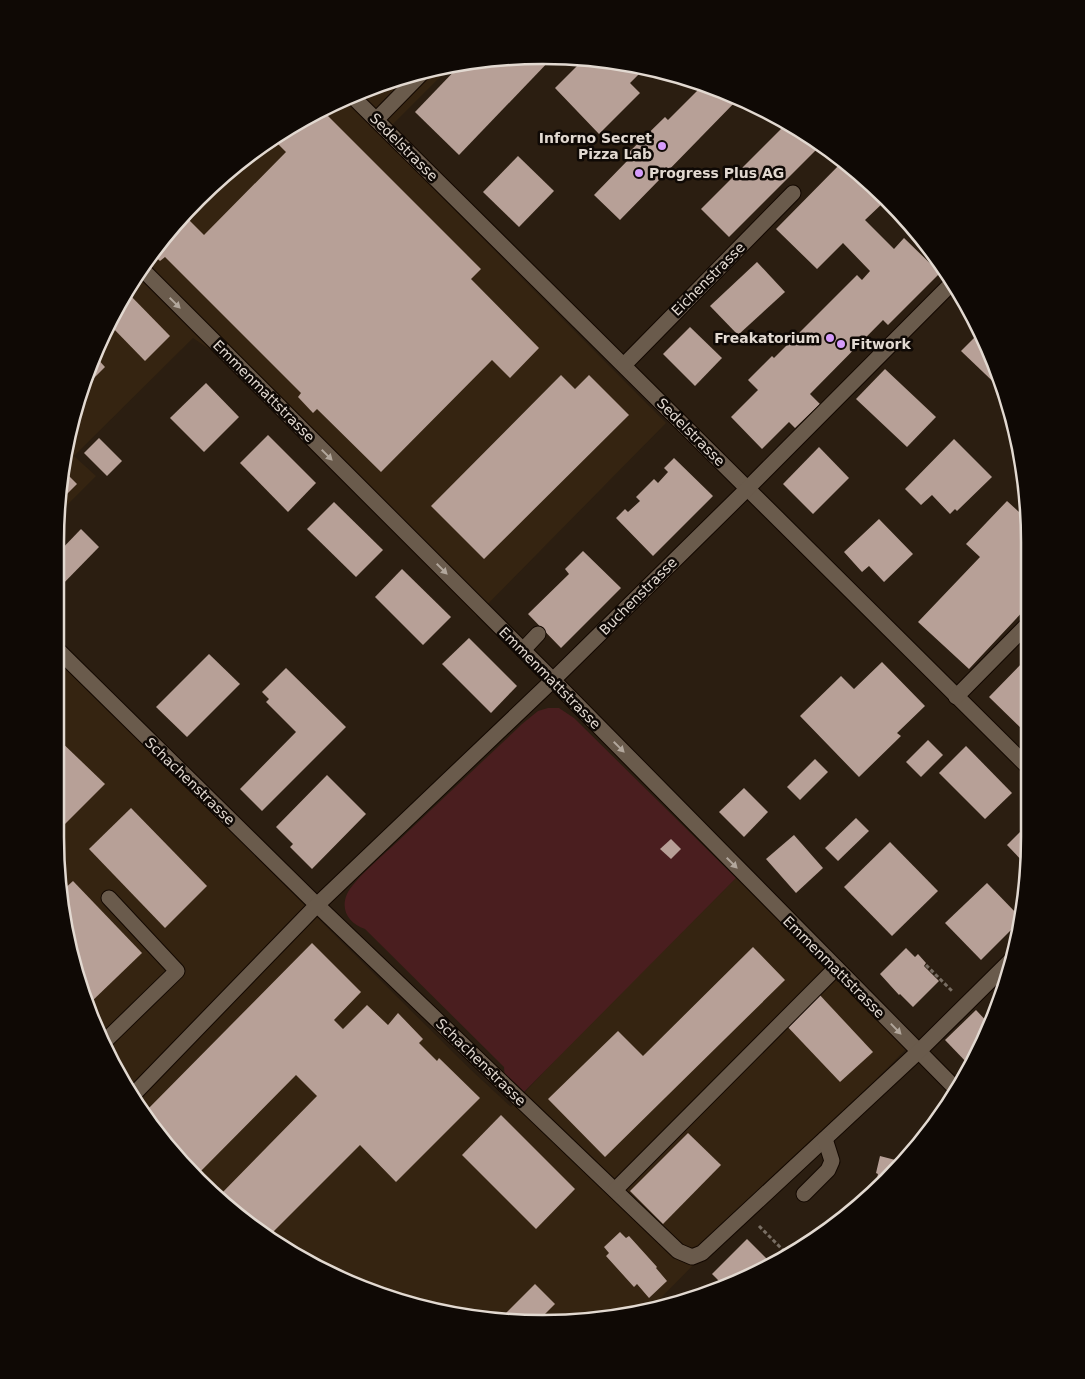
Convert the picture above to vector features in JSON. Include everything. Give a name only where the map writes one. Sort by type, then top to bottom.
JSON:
[{"type":"street","points":[[376,120],[414,82]]},
{"type":"street","name":"Sedelstrasse","points":[[357,101],[1021,760]]},
{"type":"street","name":"Eichenstrasse","points":[[624,365],[793,193]]},
{"type":"street","name":"Emmenmattstrasse","points":[[147,274],[553,680],[952,1085]]},
{"type":"street","name":"Buchenstrasse","points":[[137,1091],[317,905],[553,680],[748,489],[947,287]]},
{"type":"street","points":[[956,697],[1021,631]]},
{"type":"street","points":[[523,650],[538,634]]},
{"type":"street","name":"Schachenstrasse","points":[[64,656],[317,905],[614,1190],[678,1251],[692,1257],[702,1253],[825,1139],[918,1052],[1003,968]]},
{"type":"street","points":[[108,1038],[177,970],[109,898]]},
{"type":"street","points":[[614,1190],[836,968]]},
{"type":"street","points":[[804,1194],[828,1170],[832,1161],[825,1139]]},
{"type":"path","points":[[926,965],[965,1005]]},
{"type":"path","points":[[758,1226],[783,1250]]},
{"type":"shaded area","points":[[442,75],[381,136],[666,423],[476,616],[218,355],[193,338],[74,456],[96,476],[65,507],[73,449],[80,419],[100,359],[128,303],[144,277],[183,227],[204,204],[251,163],[303,128],[359,100],[389,89]]},
{"type":"shaded area","points":[[64,667],[470,1069],[511,1107],[572,1042],[736,878],[907,1048],[658,1301],[605,1311],[574,1314],[511,1314],[449,1306],[389,1290],[359,1279],[303,1251],[277,1235],[251,1216],[204,1175],[163,1128],[144,1102],[113,1048],[89,990],[73,930],[68,899],[64,836]]},
{"type":"shaded area","points":[[548,708],[559,708],[574,718],[736,878],[524,1092],[515,1091],[505,1081],[504,1067],[365,929],[350,920],[345,911],[345,900],[355,882],[369,868],[522,724],[538,711]]},
{"type":"building","points":[[546,64],[459,155],[415,112],[453,72],[511,65]]},
{"type":"building","points":[[578,65],[639,74],[630,83],[640,93],[599,134],[555,88]]},
{"type":"building","points":[[698,90],[734,104],[620,220],[594,195],[629,159],[625,156],[665,117],[668,120]]},
{"type":"building","points":[[327,115],[481,269],[471,279],[539,348],[510,378],[492,360],[381,472],[317,409],[313,413],[298,397],[301,393],[165,257],[160,261],[157,259],[189,220],[204,235],[286,152],[278,144]]},
{"type":"building","points":[[782,128],[816,150],[729,237],[701,209]]},
{"type":"building","points":[[518,156],[554,191],[519,227],[483,192]]},
{"type":"building","points":[[838,166],[881,204],[865,220],[894,249],[904,238],[939,274],[888,325],[883,320],[810,394],[820,404],[795,428],[789,422],[762,449],[731,417],[758,390],[748,380],[772,356],[774,358],[857,275],[862,280],[870,271],[843,243],[817,269],[776,229]]},
{"type":"building","points":[[757,262],[785,292],[738,335],[710,306]]},
{"type":"building","points":[[132,297],[170,336],[145,361],[114,329]]},
{"type":"building","points":[[690,327],[722,358],[695,386],[663,354]]},
{"type":"building","points":[[975,337],[993,382],[961,351]]},
{"type":"building","points":[[99,361],[105,367],[92,380]]},
{"type":"building","points":[[885,369],[936,417],[907,447],[856,399]]},
{"type":"building","points":[[561,375],[575,389],[589,375],[629,415],[484,559],[431,506]]},
{"type":"building","points":[[206,383],[239,417],[204,452],[170,418]]},
{"type":"building","points":[[268,435],[316,483],[288,512],[240,463]]},
{"type":"building","points":[[99,438],[122,461],[107,476],[84,453]]},
{"type":"building","points":[[954,439],[992,477],[957,511],[955,509],[950,514],[932,495],[921,505],[905,489]]},
{"type":"building","points":[[819,447],[849,478],[813,514],[783,484]]},
{"type":"building","points":[[674,458],[713,496],[653,556],[616,518],[625,509],[628,512],[640,501],[636,497],[654,479],[658,483],[668,472],[664,468]]},
{"type":"building","points":[[69,476],[77,484],[67,494]]},
{"type":"building","points":[[1007,501],[1020,513],[1021,614],[969,669],[918,622],[980,557],[966,544]]},
{"type":"building","points":[[334,502],[383,550],[356,577],[307,529]]},
{"type":"building","points":[[879,519],[913,554],[884,582],[869,566],[862,572],[844,552]]},
{"type":"building","points":[[81,529],[99,547],[64,583],[64,547]]},
{"type":"building","points":[[583,551],[621,588],[561,648],[528,614],[569,574],[565,569]]},
{"type":"building","points":[[402,569],[451,617],[423,645],[375,597]]},
{"type":"building","points":[[469,638],[517,686],[491,713],[442,664]]},
{"type":"building","points":[[209,654],[240,684],[187,737],[156,707]]},
{"type":"building","points":[[882,662],[925,706],[897,733],[901,736],[859,777],[800,716],[841,676],[854,689]]},
{"type":"building","points":[[1021,664],[1021,728],[989,697]]},
{"type":"building","points":[[286,668],[346,727],[262,811],[240,789],[296,732],[266,702],[269,699],[262,692]]},
{"type":"building","points":[[928,740],[943,755],[921,777],[906,762]]},
{"type":"building","points":[[64,745],[105,784],[64,825]]},
{"type":"building","points":[[966,746],[1012,793],[985,819],[939,773]]},
{"type":"building","points":[[815,759],[828,772],[800,800],[787,787]]},
{"type":"building","points":[[327,775],[366,814],[312,869],[290,847],[293,844],[276,827]]},
{"type":"building","points":[[744,788],[768,812],[744,837],[719,812]]},
{"type":"building","points":[[131,808],[207,886],[165,928],[89,849]]},
{"type":"building","points":[[856,818],[869,831],[838,861],[825,848]]},
{"type":"building","points":[[1021,831],[1020,859],[1007,845]]},
{"type":"building","points":[[794,835],[823,868],[796,893],[766,859]]},
{"type":"building","points":[[671,839],[681,849],[671,859],[660,849]]},
{"type":"building","points":[[890,842],[938,891],[892,936],[844,887]]},
{"type":"building","points":[[73,881],[142,953],[93,1000],[73,930],[67,887]]},
{"type":"building","points":[[987,883],[1015,912],[1012,929],[981,960],[945,923]]},
{"type":"building","points":[[312,943],[361,992],[334,1020],[343,1029],[367,1005],[388,1025],[398,1013],[423,1039],[419,1043],[437,1061],[439,1058],[480,1098],[396,1182],[360,1145],[273,1232],[223,1192],[317,1096],[296,1075],[201,1171],[149,1108]]},
{"type":"building","points":[[753,947],[785,980],[605,1157],[548,1099],[618,1031],[643,1056]]},
{"type":"building","points":[[906,948],[915,957],[918,954],[926,963],[924,966],[939,981],[913,1007],[880,974]]},
{"type":"building","points":[[817,992],[873,1052],[840,1082],[784,1023]]},
{"type":"building","points":[[976,1010],[985,1020],[965,1061],[945,1040]]},
{"type":"building","points":[[501,1115],[575,1189],[536,1229],[462,1155]]},
{"type":"building","points":[[688,1133],[721,1165],[663,1224],[630,1191]]},
{"type":"building","points":[[880,1156],[895,1160],[877,1179],[878,1174],[876,1173]]},
{"type":"building","points":[[620,1232],[626,1238],[629,1236],[667,1281],[649,1298],[637,1284],[634,1287],[606,1256],[609,1253],[604,1247]]},
{"type":"building","points":[[747,1239],[767,1259],[719,1281],[712,1274]]},
{"type":"building","points":[[535,1284],[555,1304],[544,1315],[506,1313]]},
{"type":"place","name":"Inforno Secret Pizza Lab","points":[[662,146]]},
{"type":"place","name":"Progress Plus AG","points":[[639,173]]},
{"type":"place","name":"Freakatorium","points":[[830,338]]},
{"type":"place","name":"Fitwork","points":[[841,344]]}]
